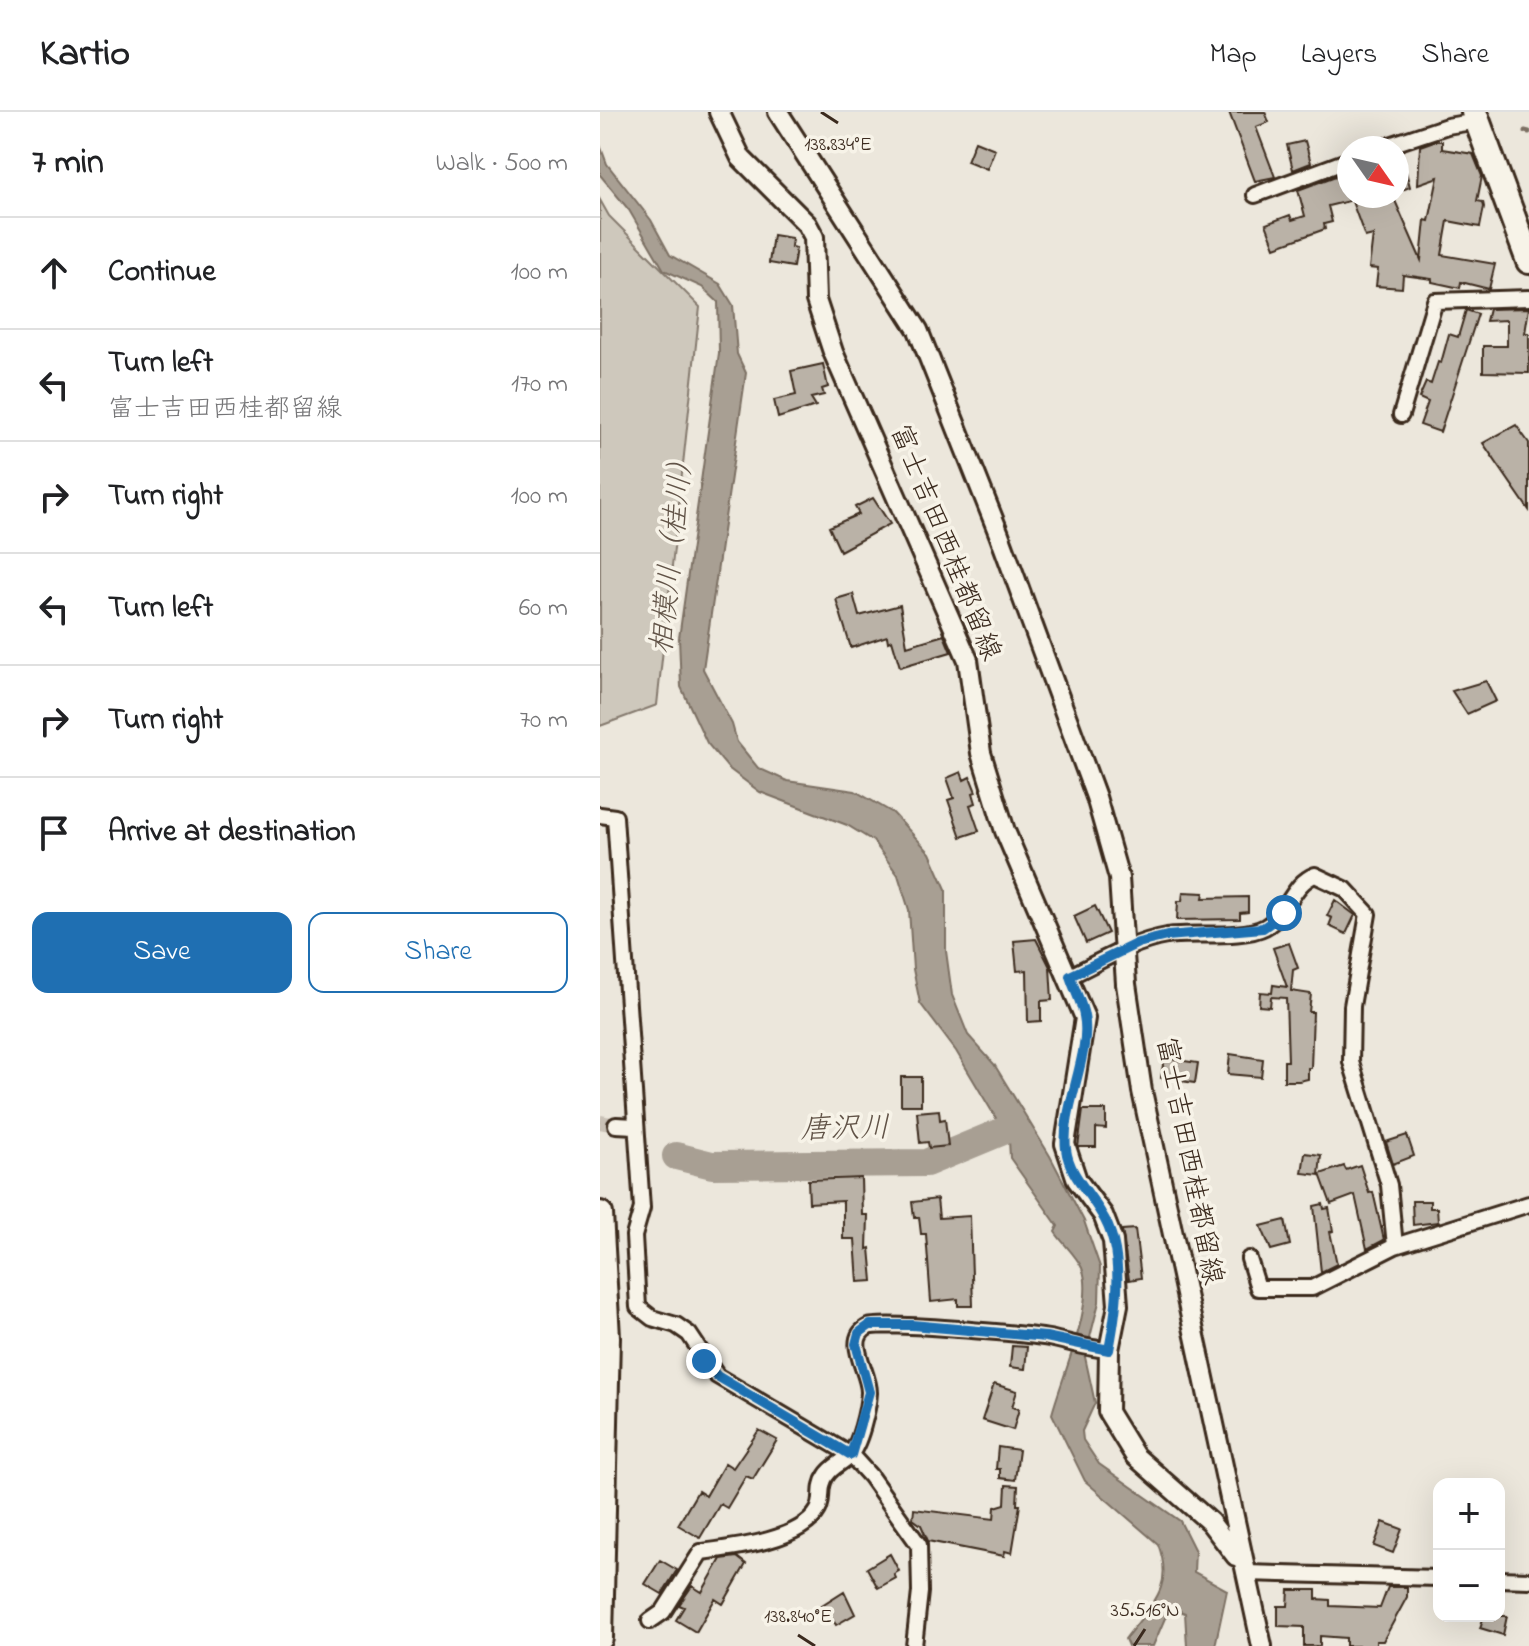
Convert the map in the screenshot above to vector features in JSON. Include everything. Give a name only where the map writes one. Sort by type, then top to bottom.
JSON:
[{"type":"highway","points":[[1476,117],[1529,261]]},
{"type":"highway","points":[[600,1214],[607,1337],[600,1638]]},
{"type":"main road","name":"富士吉田西桂都留線","points":[[719,112],[741,158],[807,224],[814,237],[816,300],[833,352],[968,660],[981,753],[1005,831],[1070,976],[1085,1018],[1067,1125],[1066,1154],[1077,1180],[1103,1215],[1113,1241],[1118,1305],[1102,1350],[1108,1412],[1135,1456],[1226,1538],[1246,1573]]},
{"type":"main road","name":"富士吉田西桂都留線","points":[[778,112],[918,330],[978,479],[1096,797],[1119,878],[1126,984],[1142,1091],[1262,1646]]},
{"type":"street","points":[[1409,139],[1476,117]]},
{"type":"street","points":[[1255,195],[1337,164]]},
{"type":"street","points":[[1401,415],[1435,301],[1529,298]]},
{"type":"street","points":[[600,815],[615,817],[642,1208],[634,1236],[638,1307],[652,1318],[676,1325],[689,1334],[717,1376],[851,1455],[870,1476],[919,1545],[920,1592],[914,1646]]},
{"type":"street","points":[[1070,976],[1138,943],[1167,936],[1263,928],[1284,913],[1303,880],[1315,875],[1345,889],[1368,914],[1352,1006],[1351,1062],[1389,1185],[1395,1246]]},
{"type":"street","points":[[616,1125],[635,1126]]},
{"type":"street","points":[[1249,1259],[1258,1288],[1312,1288],[1395,1246],[1529,1204]]},
{"type":"street","points":[[650,1621],[663,1612],[701,1552],[766,1543],[813,1517],[820,1508],[821,1483],[830,1469],[851,1455],[869,1392],[856,1344],[859,1333],[870,1325],[912,1325],[1046,1337],[1102,1350]]},
{"type":"street","points":[[1246,1573],[1433,1578]]},
{"type":"street","points":[[1505,1579],[1529,1579]]},
{"type":"shaded area","points":[[600,145],[607,164],[651,220],[670,255],[720,284],[733,305],[737,354],[746,373],[703,669],[732,724],[737,742],[758,768],[787,781],[855,791],[893,813],[930,853],[946,889],[946,951],[952,995],[968,1035],[994,1064],[1050,1156],[1084,1221],[1100,1267],[1099,1302],[1085,1357],[1095,1403],[1082,1431],[1083,1440],[1099,1464],[1180,1521],[1195,1551],[1194,1572],[1227,1590],[1215,1646],[1187,1646],[1185,1613],[1175,1609],[1165,1618],[1153,1646],[1128,1646],[1125,1639],[1158,1595],[1164,1573],[1163,1560],[1158,1544],[1085,1481],[1052,1414],[1081,1319],[1085,1299],[1082,1268],[1055,1232],[1058,1226],[1010,1158],[1009,1140],[956,1051],[920,1003],[913,969],[909,910],[898,875],[873,841],[847,825],[760,792],[728,768],[707,743],[681,687],[679,638],[719,353],[718,302],[702,287],[664,270],[629,210],[600,175]]},
{"type":"shaded area","points":[[600,200],[609,216],[700,307],[657,705],[600,726]]},
{"type":"building","points":[[1229,112],[1265,112],[1269,122],[1256,127],[1275,177],[1255,181]]},
{"type":"building","points":[[975,141],[995,149],[987,169],[967,161]]},
{"type":"building","points":[[1305,141],[1311,163],[1293,170],[1287,145]]},
{"type":"building","points":[[1442,141],[1442,149],[1473,154],[1482,176],[1477,201],[1483,202],[1484,207],[1480,227],[1448,221],[1442,255],[1495,264],[1489,289],[1461,282],[1460,288],[1432,282],[1432,279],[1403,275],[1402,288],[1376,286],[1378,269],[1369,268],[1373,235],[1365,237],[1354,208],[1398,208],[1421,260],[1425,220],[1429,221],[1438,177],[1418,184],[1420,146]]},
{"type":"building","points":[[1337,175],[1337,204],[1328,206],[1332,222],[1324,224],[1325,229],[1275,247],[1266,224],[1290,215],[1292,220],[1305,216],[1298,190]]},
{"type":"building","points":[[773,235],[792,238],[791,247],[796,248],[793,267],[769,263]]},
{"type":"building","points":[[1529,308],[1525,333],[1529,333],[1529,373],[1483,372],[1483,346],[1507,346],[1507,320],[1486,321],[1489,309]]},
{"type":"building","points":[[1466,310],[1478,314],[1440,432],[1420,425],[1428,402],[1419,398],[1426,382],[1431,384],[1438,362],[1441,363],[1449,334],[1458,337]]},
{"type":"building","points":[[823,364],[828,387],[822,389],[824,395],[811,398],[816,406],[778,418],[774,400],[796,395],[791,371]]},
{"type":"building","points":[[1516,425],[1529,443],[1529,510],[1483,443]]},
{"type":"building","points":[[873,498],[890,524],[840,551],[829,527],[859,514],[855,507]]},
{"type":"building","points":[[853,594],[859,616],[900,605],[907,646],[944,635],[951,652],[900,667],[892,640],[888,642],[887,636],[851,648],[836,599]]},
{"type":"building","points":[[1486,681],[1496,701],[1467,714],[1452,691]]},
{"type":"building","points":[[961,772],[964,780],[970,777],[976,792],[973,793],[976,803],[970,805],[979,831],[961,837],[948,800],[954,798],[947,778]]},
{"type":"building","points":[[1183,892],[1204,893],[1203,898],[1248,897],[1248,912],[1240,913],[1240,919],[1177,920],[1178,901],[1182,901]]},
{"type":"building","points":[[1335,900],[1355,915],[1346,934],[1329,926],[1332,918],[1327,916]]},
{"type":"building","points":[[1095,906],[1108,933],[1086,943],[1074,916]]},
{"type":"building","points":[[1036,939],[1050,967],[1052,1000],[1041,1001],[1041,1021],[1028,1022],[1027,970],[1017,971],[1014,941]]},
{"type":"building","points":[[1289,943],[1298,968],[1293,970],[1291,991],[1311,994],[1309,1012],[1313,1012],[1311,1068],[1308,1068],[1308,1079],[1299,1081],[1284,1081],[1284,1061],[1288,1061],[1286,998],[1271,997],[1270,1007],[1259,1006],[1260,992],[1272,993],[1273,985],[1287,987],[1273,948]]},
{"type":"building","points":[[1230,1054],[1263,1059],[1261,1077],[1228,1074]]},
{"type":"building","points":[[1164,1058],[1198,1063],[1195,1083],[1161,1078]]},
{"type":"building","points":[[901,1077],[921,1077],[921,1105],[901,1105]]},
{"type":"building","points":[[939,1110],[940,1120],[945,1119],[948,1146],[929,1148],[928,1142],[920,1143],[917,1112]]},
{"type":"building","points":[[1083,1110],[1106,1110],[1106,1129],[1096,1128],[1096,1147],[1078,1147]]},
{"type":"building","points":[[1407,1135],[1414,1156],[1393,1164],[1386,1142]]},
{"type":"building","points":[[1305,1153],[1321,1155],[1319,1175],[1302,1173]]},
{"type":"building","points":[[1360,1165],[1369,1193],[1373,1192],[1384,1240],[1367,1249],[1355,1195],[1331,1204],[1320,1174],[1344,1166],[1346,1170]]},
{"type":"building","points":[[861,1178],[862,1215],[868,1215],[867,1249],[870,1248],[873,1281],[858,1282],[855,1239],[843,1239],[843,1201],[809,1203],[808,1180]]},
{"type":"building","points":[[937,1199],[939,1218],[970,1216],[973,1306],[958,1306],[958,1299],[931,1302],[926,1234],[921,1234],[919,1217],[914,1217],[912,1202]]},
{"type":"building","points":[[1412,1201],[1430,1201],[1430,1208],[1437,1208],[1438,1222],[1413,1225]]},
{"type":"building","points":[[1323,1204],[1324,1209],[1329,1208],[1333,1231],[1330,1232],[1337,1264],[1321,1272],[1314,1206]]},
{"type":"building","points":[[1285,1220],[1290,1245],[1271,1250],[1261,1226]]},
{"type":"building","points":[[1135,1229],[1141,1278],[1129,1280],[1122,1230]]},
{"type":"building","points":[[1012,1346],[1027,1347],[1025,1369],[1010,1367]]},
{"type":"building","points":[[994,1384],[1017,1391],[1012,1407],[1019,1409],[1013,1430],[982,1420]]},
{"type":"building","points":[[759,1430],[777,1440],[753,1479],[746,1476],[727,1508],[720,1504],[700,1538],[678,1525],[698,1491],[706,1496],[725,1463],[733,1468]]},
{"type":"building","points":[[998,1447],[1019,1450],[1015,1480],[1000,1478],[1000,1469],[996,1469]]},
{"type":"building","points":[[1006,1485],[1018,1486],[1017,1505],[1020,1505],[1012,1553],[1005,1551],[1004,1556],[928,1541],[921,1525],[913,1519],[914,1509],[994,1519],[995,1507],[1005,1504]]},
{"type":"building","points":[[1383,1522],[1402,1529],[1393,1553],[1374,1546]]},
{"type":"building","points":[[890,1554],[899,1571],[894,1574],[896,1578],[878,1588],[867,1568]]},
{"type":"building","points":[[737,1557],[746,1564],[723,1604],[715,1599],[696,1632],[676,1620],[684,1607],[679,1605],[692,1586],[702,1592],[721,1559]]},
{"type":"building","points":[[660,1560],[677,1570],[662,1594],[645,1584]]},
{"type":"building","points":[[1388,1587],[1407,1587],[1407,1597],[1383,1641],[1376,1641],[1376,1646],[1346,1646],[1346,1638],[1320,1636],[1320,1646],[1304,1646],[1304,1627],[1278,1626],[1278,1606],[1288,1606],[1289,1590],[1316,1590],[1316,1599],[1330,1600],[1330,1606],[1380,1608]]},
{"type":"building","points":[[844,1591],[855,1614],[836,1625],[829,1614],[820,1619],[814,1610]]},
{"type":"building","points":[[1507,1616],[1503,1635],[1480,1628],[1482,1622],[1505,1622]]},
{"type":"waterway","points":[[1525,131],[1529,132]]},
{"type":"waterway","name":"唐沢川","points":[[676,1156],[712,1165],[926,1163],[1008,1129]]},
{"type":"tunnel","points":[[600,1122],[616,1125]]},
{"type":"route","points":[[704,1361],[717,1376],[851,1455],[869,1392],[856,1344],[859,1333],[870,1325],[912,1325],[1046,1337],[1109,1350],[1118,1305],[1113,1241],[1103,1215],[1077,1180],[1066,1154],[1067,1125],[1085,1018],[1070,976],[1138,943],[1167,936],[1263,928],[1284,913]]},
{"type":"water label","name":"相模川（桂川）","points":[[674,550]]}]
